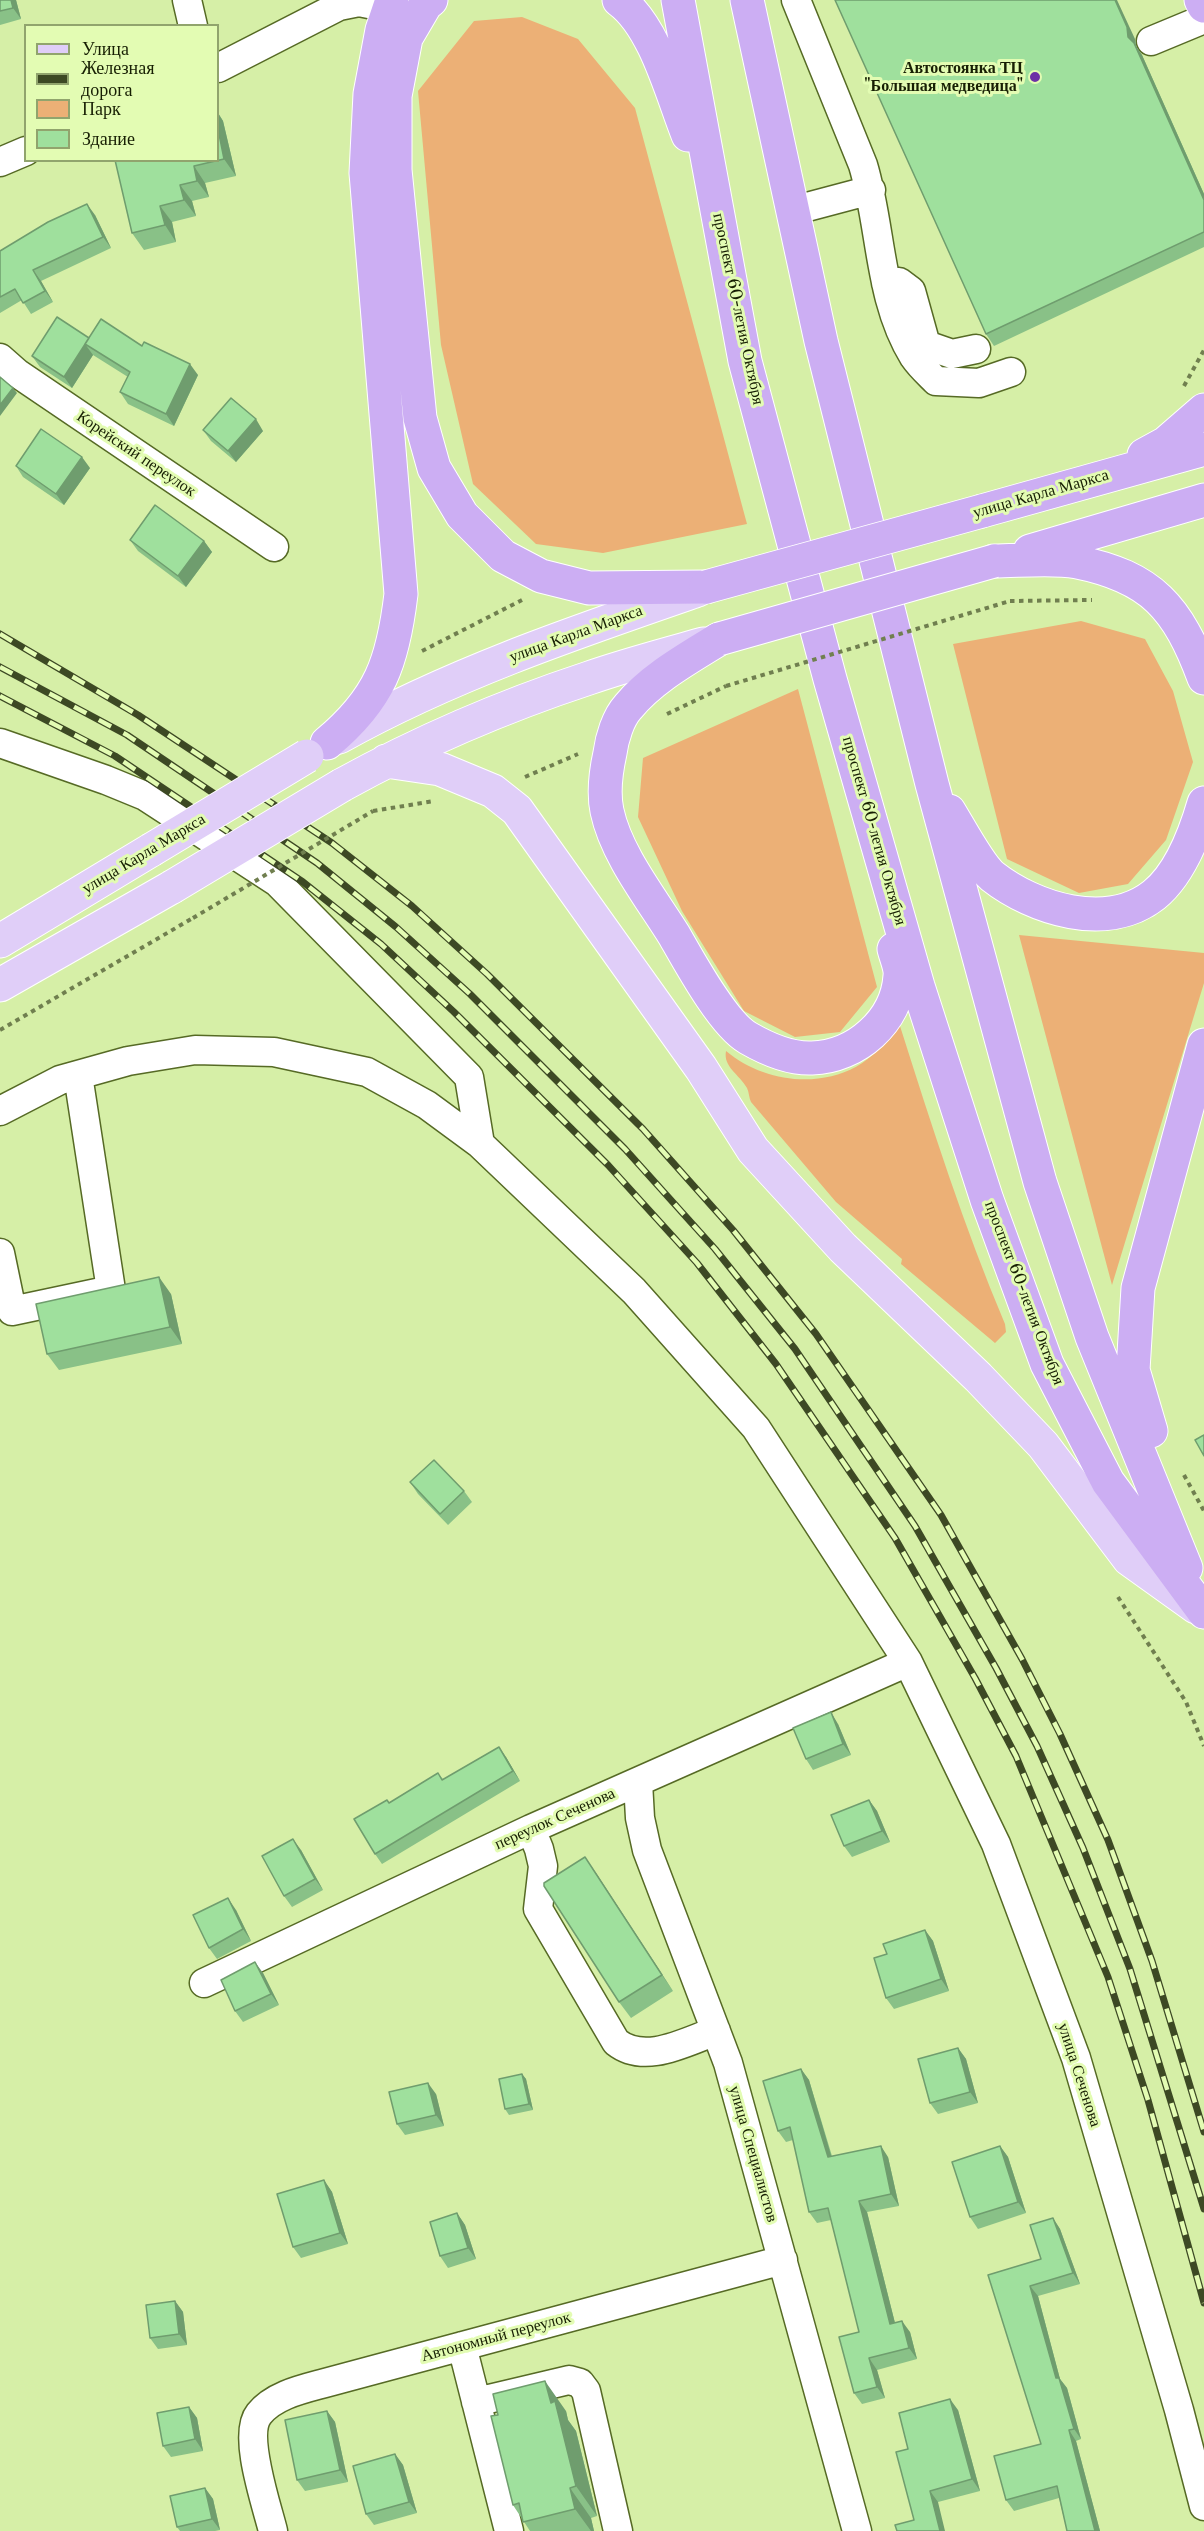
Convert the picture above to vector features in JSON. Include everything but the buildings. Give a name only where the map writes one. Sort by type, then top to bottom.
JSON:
[{"type":"highway","points":[[431,0],[426,4],[406,38],[395,96],[395,170],[420,418],[434,468],[462,515],[503,556],[541,576],[589,588],[706,587]]},
{"type":"highway","points":[[619,0],[650,37],[695,153],[745,361]]},
{"type":"highway","name":"проспект 60-летия Октября","points":[[678,0],[745,361],[830,679],[918,986],[987,1200],[1047,1364],[1108,1482],[1204,1612]]},
{"type":"highway","points":[[1201,0],[1204,6]]},
{"type":"highway","points":[[317,749],[361,712],[374,692],[393,646],[401,594],[366,173],[370,93],[382,30],[391,4]]},
{"type":"highway","points":[[751,8],[821,341],[932,784],[1040,1182],[1092,1337],[1204,1612]]},
{"type":"highway","points":[[1100,478],[1166,442],[1191,403]]},
{"type":"highway","name":"улица Карла Маркса","points":[[706,587],[1204,448]]},
{"type":"highway","points":[[830,679],[900,975],[894,1002],[880,1025],[860,1044],[837,1054],[811,1059],[779,1054],[745,1036],[716,1005],[619,847],[607,811],[606,774],[612,739],[626,708],[658,677],[719,639],[1204,500]]},
{"type":"highway","points":[[994,561],[1075,561],[1133,579],[1166,605],[1190,640],[1204,678]]},
{"type":"highway","points":[[932,784],[990,874],[1029,900],[1076,914],[1122,911],[1154,895],[1177,867],[1198,822],[1204,803]]},
{"type":"highway","points":[[1204,1045],[1138,1288],[1133,1370],[1204,1612]]},
{"type":"main road","name":"улица Карла Маркса","points":[[0,941],[317,749],[382,713],[443,685],[574,632],[706,587]]},
{"type":"main road","points":[[0,985],[386,761],[483,718],[589,678],[719,639]]},
{"type":"main road","points":[[386,761],[440,769],[493,791],[517,810],[701,1068],[753,1150],[843,1248],[978,1377],[1043,1445],[1129,1558],[1204,1612]]},
{"type":"street","points":[[187,0],[193,24]]},
{"type":"street","points":[[796,0],[863,165],[871,190],[879,254],[886,283],[903,336],[915,359],[936,381],[979,383],[1011,372]]},
{"type":"street","points":[[219,67],[339,6],[358,2],[391,4]]},
{"type":"street","points":[[1151,40],[1204,19]]},
{"type":"street","points":[[0,162],[24,152]]},
{"type":"street","points":[[792,211],[871,190]]},
{"type":"street","points":[[886,283],[899,282],[911,291],[926,345],[952,354],[976,349]]},
{"type":"street","name":"Корейский переулок","points":[[0,358],[17,373],[274,547]]},
{"type":"street","points":[[0,743],[145,796],[277,882],[469,1077],[480,1144]]},
{"type":"street","name":"улица Сеченова","points":[[0,1111],[60,1080],[128,1061],[195,1050],[274,1052],[367,1072],[427,1105],[480,1144],[634,1291],[756,1428],[908,1662],[996,1844],[1076,2058],[1179,2410],[1204,2506]]},
{"type":"street","points":[[0,1253],[12,1311],[111,1290],[78,1075]]},
{"type":"street","name":"переулок Сеченова","points":[[204,1983],[531,1829],[908,1662]]},
{"type":"street","name":"улица Специалистов","points":[[639,1782],[640,1818],[648,1850],[728,2063],[857,2531]]},
{"type":"street","points":[[531,1829],[543,1866],[538,1909],[616,2042],[626,2050],[644,2053],[667,2048],[716,2031]]},
{"type":"street","name":"Автономный переулок","points":[[273,2531],[252,2436],[258,2415],[276,2401],[296,2391],[783,2260]]},
{"type":"street","points":[[462,2346],[509,2531]]},
{"type":"street","points":[[476,2402],[569,2380],[580,2383],[586,2391],[618,2531]]},
{"type":"path","points":[[1191,403],[1204,350]]},
{"type":"path","points":[[385,670],[560,581]]},
{"type":"path","points":[[664,715],[726,686],[1010,602]]},
{"type":"path","points":[[493,791],[612,739]]},
{"type":"path","points":[[0,1030],[373,811],[438,800]]},
{"type":"path","points":[[1182,1471],[1204,1511]]},
{"type":"path","points":[[1118,1597],[1186,1702],[1204,1746]]},
{"type":"green space","points":[[522,17],[578,39],[635,108],[747,524],[603,553],[536,544],[473,484],[441,345],[418,91],[474,21]]},
{"type":"green space","points":[[1081,621],[1145,639],[1173,691],[1193,762],[1166,840],[1128,884],[1079,893],[1007,859],[953,644]]},
{"type":"green space","points":[[798,689],[877,987],[840,1032],[795,1037],[744,1011],[682,911],[638,817],[643,758]]},
{"type":"green space","points":[[1019,935],[1204,953],[1204,983],[1112,1285]]},
{"type":"green space","points":[[900,1026],[962,1214],[1005,1324],[1006,1332],[995,1343],[901,1264],[902,1259],[836,1202],[751,1102],[747,1088],[729,1066],[726,1057],[726,1051],[746,1065],[769,1074],[793,1079],[817,1079],[840,1074],[861,1064],[880,1048],[894,1027]]},
{"type":"railway","points":[[0,634],[138,715],[332,843],[412,906],[487,974],[643,1129],[733,1230],[816,1334],[941,1515],[1022,1659],[1060,1734],[1108,1840],[1152,1961],[1204,2132]]},
{"type":"railway","points":[[0,667],[127,735],[317,863],[396,927],[470,994],[625,1149],[715,1249],[795,1349],[915,1526],[996,1668],[1037,1746],[1083,1848],[1130,1969],[1204,2209]]},
{"type":"railway","points":[[0,696],[115,756],[303,882],[381,944],[454,1012],[608,1165],[697,1263],[776,1364],[895,1538],[975,1678],[1016,1756],[1108,1977],[1148,2100],[1204,2303]]},
{"type":"place","name":"Автостоянка ТЦ \"Большая медведица\"","points":[[1035,77]]}]
